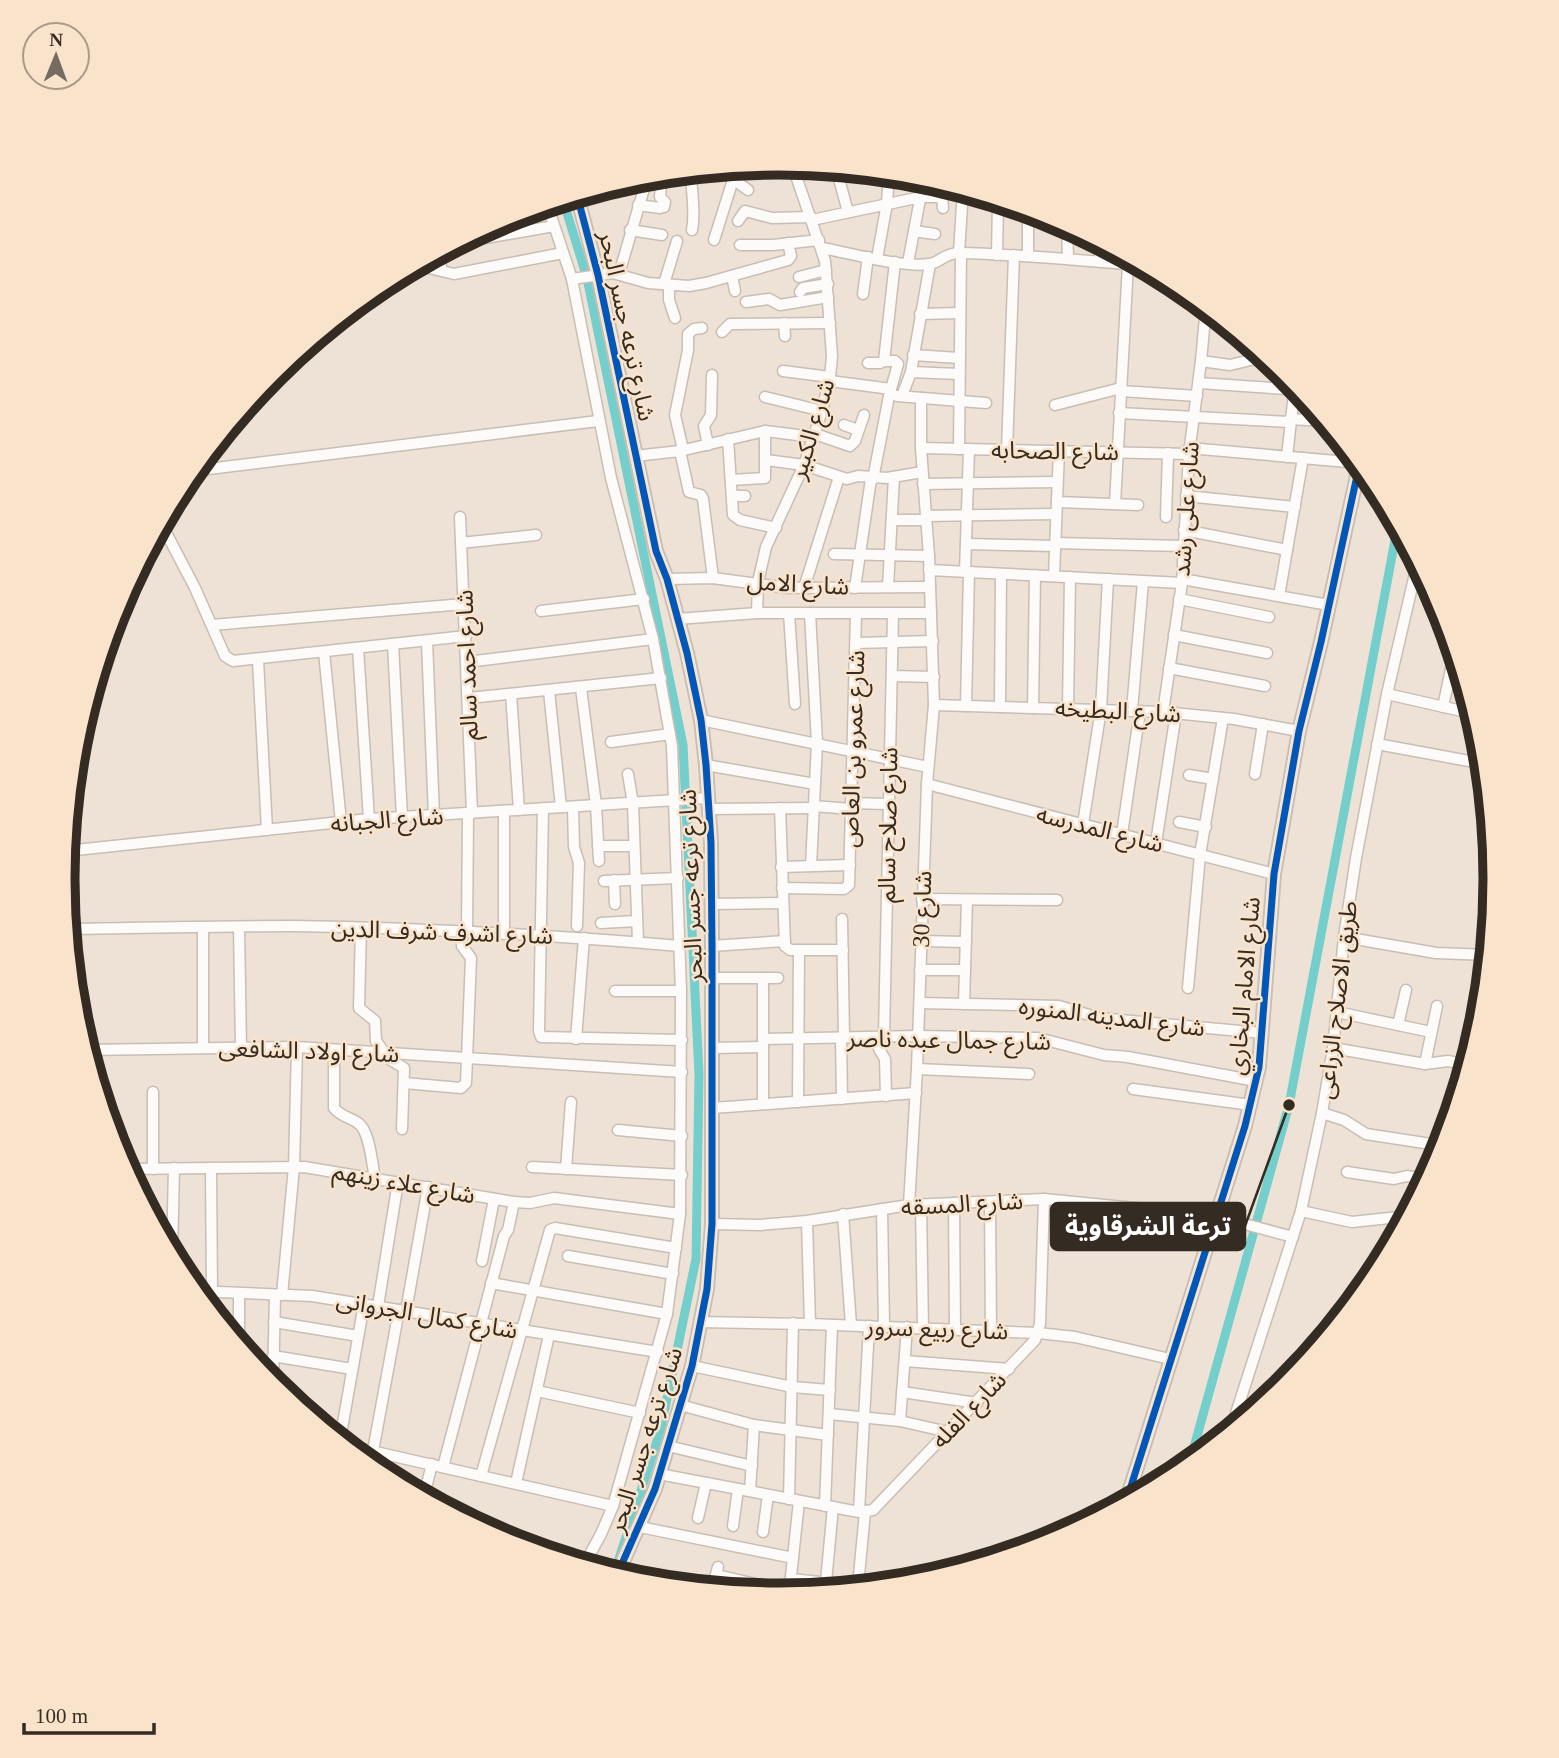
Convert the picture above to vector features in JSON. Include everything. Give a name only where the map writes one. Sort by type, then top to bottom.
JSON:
[{"type":"street","name":"شارع الكبير","points":[[757,613],[758,582],[766,547],[804,465],[830,379],[826,270],[820,244],[794,175]]},
{"type":"street","points":[[714,240],[734,176]]},
{"type":"street","points":[[839,177],[848,212]]},
{"type":"street","points":[[733,179],[748,190]]},
{"type":"street","points":[[691,181],[691,201],[695,217],[692,230]]},
{"type":"street","points":[[863,294],[887,203],[888,184]]},
{"type":"street","points":[[638,205],[664,207],[665,202],[660,197],[661,185]]},
{"type":"street","points":[[619,274],[644,188]]},
{"type":"street","points":[[908,263],[923,189]]},
{"type":"street","points":[[738,221],[743,212],[748,210],[756,215],[772,218],[811,218],[922,197],[942,197],[943,208]]},
{"type":"street","points":[[963,199],[959,401],[968,482],[966,706]]},
{"type":"street","name":"شارع ترعه جسر البحر","points":[[579,204],[656,551],[667,579],[701,720],[706,765],[705,802],[711,904],[712,1224],[707,1289],[692,1366],[668,1446],[640,1527],[622,1565]]},
{"type":"street","points":[[997,254],[998,210]]},
{"type":"street","name":"شارع ترعه جسر البحر","points":[[550,213],[574,279],[598,421],[653,639],[670,734],[678,801],[682,1175],[673,1274],[658,1353],[613,1506],[589,1557]]},
{"type":"street","points":[[1028,220],[1028,256]]},
{"type":"street","points":[[489,237],[554,226]]},
{"type":"street","points":[[630,230],[662,235]]},
{"type":"street","points":[[915,231],[936,234]]},
{"type":"street","points":[[1068,237],[1068,258]]},
{"type":"street","points":[[675,318],[668,300],[667,285],[677,241]]},
{"type":"street","points":[[574,279],[619,274],[648,283],[706,284],[788,260],[791,256],[788,243]]},
{"type":"street","points":[[740,245],[820,244],[873,258],[908,263],[930,264],[945,255],[960,253],[1120,263]]},
{"type":"street","points":[[1100,252],[1100,262]]},
{"type":"street","points":[[429,268],[454,274],[563,253]]},
{"type":"street","points":[[1007,450],[1014,255]]},
{"type":"street","points":[[440,262],[442,271]]},
{"type":"street","points":[[884,360],[895,262]]},
{"type":"street","points":[[902,396],[911,372],[930,264]]},
{"type":"street","points":[[799,277],[826,270]]},
{"type":"street","points":[[1115,504],[1119,413],[1133,270]]},
{"type":"street","points":[[732,276],[735,291]]},
{"type":"street","points":[[800,292],[803,288],[828,284]]},
{"type":"street","points":[[746,302],[769,299],[780,305],[828,297]]},
{"type":"street","points":[[920,314],[960,313]]},
{"type":"street","name":"شارع على رشد","points":[[1163,712],[1182,581],[1189,451],[1205,318]]},
{"type":"street","points":[[785,323],[785,336]]},
{"type":"street","points":[[722,332],[730,324],[830,323]]},
{"type":"street","points":[[702,328],[694,329],[688,334],[688,350],[675,406],[675,420],[680,432],[684,493],[702,497],[713,578]]},
{"type":"street","points":[[914,355],[960,358]]},
{"type":"street","points":[[1201,361],[1230,365],[1253,358]]},
{"type":"street","points":[[855,588],[872,479],[898,364],[884,360],[880,363],[868,363]]},
{"type":"street","points":[[783,371],[902,396],[986,403]]},
{"type":"street","points":[[911,372],[959,374]]},
{"type":"street","points":[[708,445],[704,426],[711,415],[712,375]]},
{"type":"street","points":[[1199,383],[1282,386]]},
{"type":"street","points":[[1055,405],[1121,390],[1197,396]]},
{"type":"street","points":[[765,397],[822,411]]},
{"type":"street","points":[[677,619],[757,613],[931,613],[922,472],[921,398]]},
{"type":"street","points":[[1287,457],[1294,399]]},
{"type":"street","points":[[1119,413],[1314,421]]},
{"type":"street","points":[[635,456],[682,451],[765,431],[815,435],[847,446],[853,444],[864,415]]},
{"type":"street","points":[[207,469],[598,421]]},
{"type":"street","points":[[844,425],[858,430]]},
{"type":"street","points":[[731,480],[764,480],[765,431]]},
{"type":"street","points":[[728,439],[735,518],[776,528]]},
{"type":"street","name":"شارع الصحابه","points":[[921,448],[1168,453],[1189,451],[1346,461]]},
{"type":"street","points":[[1054,576],[1059,451]]},
{"type":"street","points":[[1166,517],[1168,453]]},
{"type":"street","points":[[1279,596],[1303,458]]},
{"type":"street","points":[[766,460],[804,465],[839,477],[872,479],[922,472]]},
{"type":"street","name":"شارع الامام البخاري","points":[[1130,1490],[1170,1359],[1221,1217],[1251,1105],[1262,1033],[1273,873],[1299,731],[1356,476]]},
{"type":"street","points":[[804,588],[839,477]]},
{"type":"street","points":[[888,587],[894,477]]},
{"type":"street","points":[[923,484],[1057,482]]},
{"type":"street","points":[[732,496],[746,496]]},
{"type":"street","points":[[1186,496],[1295,507]]},
{"type":"street","points":[[1056,502],[1138,505]]},
{"type":"street","points":[[892,520],[1056,514]]},
{"type":"street","name":"شارع احمد سالم","points":[[404,1083],[461,1088],[466,1083],[471,958],[462,946],[470,814],[469,698],[460,517]]},
{"type":"street","points":[[693,528],[706,527]]},
{"type":"street","points":[[1184,530],[1287,550]]},
{"type":"street","points":[[166,534],[225,656],[233,661],[466,636]]},
{"type":"street","points":[[461,543],[536,535]]},
{"type":"street","points":[[966,544],[1183,546]]},
{"type":"street","points":[[834,554],[929,556]]},
{"type":"street","points":[[929,570],[1143,582],[1182,581],[1329,605]]},
{"type":"street","points":[[1000,707],[1001,574]]},
{"type":"street","points":[[1033,708],[1035,575]]},
{"type":"street","name":"طريق الاصلاح الزراعى","points":[[1235,1415],[1301,1211],[1322,1113],[1333,1048],[1344,937],[1356,858],[1387,694],[1415,576]]},
{"type":"street","name":"شارع الامل","points":[[667,579],[713,578],[804,588],[930,587]]},
{"type":"street","points":[[1068,709],[1070,578]]},
{"type":"street","points":[[1083,824],[1101,709],[1108,579]]},
{"type":"street","points":[[1122,834],[1136,711],[1143,582]]},
{"type":"street","points":[[541,611],[643,599]]},
{"type":"street","points":[[1179,599],[1269,617]]},
{"type":"street","points":[[212,625],[464,604]]},
{"type":"street","points":[[789,613],[795,704]]},
{"type":"street","points":[[810,613],[817,743],[811,866]]},
{"type":"street","name":"شارع 30","points":[[909,1205],[920,1003],[927,784],[934,705],[931,613]]},
{"type":"street","name":"شارع عمرو بن العاص","points":[[782,888],[844,889],[849,885],[856,614]]},
{"type":"street","name":"شارع صلاح سالم","points":[[886,1096],[885,1059],[879,1049],[882,1037],[892,614]]},
{"type":"street","points":[[1174,635],[1267,653]]},
{"type":"street","points":[[467,662],[653,639]]},
{"type":"street","points":[[427,640],[434,816]]},
{"type":"street","points":[[856,643],[933,641]]},
{"type":"street","points":[[393,645],[402,817]]},
{"type":"street","points":[[358,648],[369,819]]},
{"type":"street","points":[[324,652],[341,822]]},
{"type":"street","points":[[258,660],[267,830]]},
{"type":"street","points":[[1169,668],[1265,686]]},
{"type":"street","points":[[1443,707],[1451,669]]},
{"type":"street","points":[[892,676],[934,677]]},
{"type":"street","points":[[469,698],[661,678]]},
{"type":"street","points":[[581,688],[596,805],[599,861]]},
{"type":"street","points":[[549,691],[561,807]]},
{"type":"street","points":[[511,694],[519,810]]},
{"type":"street","points":[[1387,694],[1463,711]]},
{"type":"street","name":"شارع البطيخه","points":[[934,705],[1163,712],[1223,718],[1299,731]]},
{"type":"street","points":[[1156,843],[1176,713]]},
{"type":"street","points":[[1188,989],[1200,855],[1223,718]]},
{"type":"street","points":[[701,720],[928,767]]},
{"type":"street","points":[[1255,774],[1263,724]]},
{"type":"street","points":[[611,741],[670,734]]},
{"type":"street","points":[[1377,744],[1474,762]]},
{"type":"street","points":[[706,765],[815,784]]},
{"type":"street","points":[[628,774],[633,804],[638,942]]},
{"type":"street","points":[[1189,775],[1213,779]]},
{"type":"street","name":"شارع المدرسه","points":[[927,784],[1273,873]]},
{"type":"street","name":"شارع الجبانه","points":[[76,850],[369,819],[596,805],[678,801],[780,808],[888,804]]},
{"type":"street","points":[[573,807],[574,847],[579,863],[577,926]]},
{"type":"street","points":[[543,808],[541,1037],[576,1040],[682,1040]]},
{"type":"street","points":[[780,808],[785,944],[788,949],[843,950]]},
{"type":"street","points":[[504,934],[505,811]]},
{"type":"street","points":[[1180,822],[1206,827]]},
{"type":"street","points":[[598,846],[635,845]]},
{"type":"street","points":[[781,867],[849,865]]},
{"type":"street","points":[[615,904],[609,880],[678,877]]},
{"type":"street","points":[[922,899],[1057,900]]},
{"type":"street","points":[[964,1004],[967,900]]},
{"type":"street","points":[[711,904],[783,903]]},
{"type":"street","points":[[842,919],[842,1099]]},
{"type":"street","points":[[601,923],[637,921]]},
{"type":"street","points":[[239,927],[241,1048]]},
{"type":"street","points":[[203,928],[203,1048]]},
{"type":"street","points":[[361,928],[359,1008],[374,1019],[374,1038],[384,1052],[392,1062],[404,1068],[402,1129]]},
{"type":"street","name":"شارع اشرف شرف الدين","points":[[77,929],[361,928],[542,936],[680,946]]},
{"type":"street","points":[[1344,937],[1436,953],[1479,955]]},
{"type":"street","points":[[576,1040],[584,939]]},
{"type":"street","points":[[921,941],[966,942]]},
{"type":"street","points":[[712,946],[785,944]]},
{"type":"street","points":[[798,1102],[799,950]]},
{"type":"street","points":[[920,970],[965,970]]},
{"type":"street","points":[[713,978],[778,978]]},
{"type":"street","points":[[763,978],[763,1104]]},
{"type":"street","points":[[1398,1025],[1406,990]]},
{"type":"street","points":[[615,991],[681,991]]},
{"type":"street","name":"شارع المدينه المنوره","points":[[920,1003],[1059,1006],[1099,1018],[1262,1033]]},
{"type":"street","points":[[1425,1064],[1437,1006]]},
{"type":"street","points":[[1337,1012],[1431,1032]]},
{"type":"street","name":"شارع جمال عبده ناصر","points":[[713,1048],[798,1038],[918,1036],[1050,1040],[1104,1055],[1128,1057],[1256,1082]]},
{"type":"street","points":[[274,1368],[274,1322],[294,1167],[297,1047]]},
{"type":"street","name":"شارع اولاد الشافعى","points":[[97,1050],[297,1047],[682,1072]]},
{"type":"street","points":[[1333,1048],[1425,1064],[1448,1061],[1459,1063]]},
{"type":"street","points":[[334,1059],[334,1108],[365,1130],[374,1178]]},
{"type":"street","points":[[917,1069],[1029,1074]]},
{"type":"street","points":[[1133,1089],[1251,1105]]},
{"type":"street","points":[[153,1092],[153,1169]]},
{"type":"street","points":[[713,1108],[916,1093]]},
{"type":"street","points":[[566,1169],[571,1102]]},
{"type":"street","points":[[1322,1113],[1344,1120],[1366,1134],[1432,1144]]},
{"type":"street","points":[[618,1130],[682,1136]]},
{"type":"street","name":"شارع علاء زينهم","points":[[138,1169],[294,1167],[514,1202],[530,1203],[554,1198],[680,1214]]},
{"type":"street","points":[[532,1167],[682,1175]]},
{"type":"street","points":[[172,1235],[174,1168]]},
{"type":"street","points":[[205,1285],[211,1169]]},
{"type":"street","points":[[1347,1172],[1394,1179],[1407,1176],[1417,1178]]},
{"type":"street","points":[[378,1306],[398,1182]]},
{"type":"street","points":[[373,1451],[428,1188]]},
{"type":"street","points":[[482,1261],[494,1199]]},
{"type":"street","points":[[1038,1333],[1041,1316],[1044,1199]]},
{"type":"street","name":"شارع المسقه","points":[[712,1224],[760,1225],[807,1221],[909,1205],[1044,1199],[1221,1217],[1293,1237]]},
{"type":"street","points":[[443,1467],[514,1202]]},
{"type":"street","points":[[989,1202],[991,1331]]},
{"type":"street","points":[[954,1203],[954,1329]]},
{"type":"street","points":[[921,1204],[922,1328]]},
{"type":"street","points":[[882,1209],[884,1326]]},
{"type":"street","points":[[1301,1211],[1352,1222],[1396,1217]]},
{"type":"street","points":[[843,1214],[851,1325]]},
{"type":"street","points":[[807,1221],[810,1324]]},
{"type":"street","points":[[481,1476],[552,1228],[676,1248]]},
{"type":"street","points":[[569,1256],[673,1274]]},
{"type":"street","points":[[491,1283],[667,1314]]},
{"type":"street","points":[[239,1330],[240,1293]]},
{"type":"street","name":"شارع كمال الجروانى","points":[[211,1294],[312,1296],[658,1353]]},
{"type":"street","points":[[342,1430],[364,1304]]},
{"type":"street","points":[[274,1322],[358,1336]]},
{"type":"street","name":"شارع ربيع سرور","points":[[701,1322],[1038,1333],[1086,1339],[1170,1359]]},
{"type":"street","points":[[790,1583],[794,1500],[793,1324]]},
{"type":"street","points":[[791,1579],[826,1582],[832,1325]]},
{"type":"street","points":[[863,1578],[864,1416],[869,1326]]},
{"type":"street","points":[[901,1421],[907,1327]]},
{"type":"street","name":"شارع الفله","points":[[862,1512],[873,1510],[1031,1347],[1038,1333]]},
{"type":"street","points":[[516,1483],[549,1335]]},
{"type":"street","points":[[274,1356],[352,1369]]},
{"type":"street","points":[[905,1361],[1009,1369]]},
{"type":"street","points":[[692,1366],[792,1387],[830,1390]]},
{"type":"street","points":[[537,1391],[640,1413]]},
{"type":"street","points":[[902,1392],[976,1403]]},
{"type":"street","points":[[680,1405],[754,1425],[828,1435]]},
{"type":"street","points":[[829,1414],[901,1421],[948,1432]]},
{"type":"street","points":[[750,1491],[754,1425]]},
{"type":"street","points":[[668,1446],[752,1466]]},
{"type":"street","points":[[367,1450],[613,1506]]},
{"type":"street","points":[[425,1488],[432,1464]]},
{"type":"street","points":[[659,1474],[862,1512]]},
{"type":"street","points":[[698,1518],[706,1483]]},
{"type":"street","points":[[733,1526],[738,1489]]},
{"type":"street","points":[[763,1532],[768,1495]]},
{"type":"street","points":[[640,1527],[793,1558]]},
{"type":"street","points":[[715,1580],[717,1571],[739,1582]]},
{"type":"waterway","points":[[566,208],[587,278],[683,745],[699,1074],[696,1259],[660,1432],[617,1564]]},
{"type":"waterway","points":[[1194,1449],[1289,1105],[1395,539]]},
{"type":"cycle path","points":[[579,204],[598,275],[656,551],[667,579],[687,653],[701,720],[711,843],[712,1224],[707,1289],[692,1366],[655,1489],[621,1565]]},
{"type":"cycle path","points":[[1130,1490],[1245,1126],[1259,1067],[1274,874],[1299,731],[1357,477]]},
{"type":"place","name":"ترعة الشرقاوية","points":[[1289,1105]]}]
